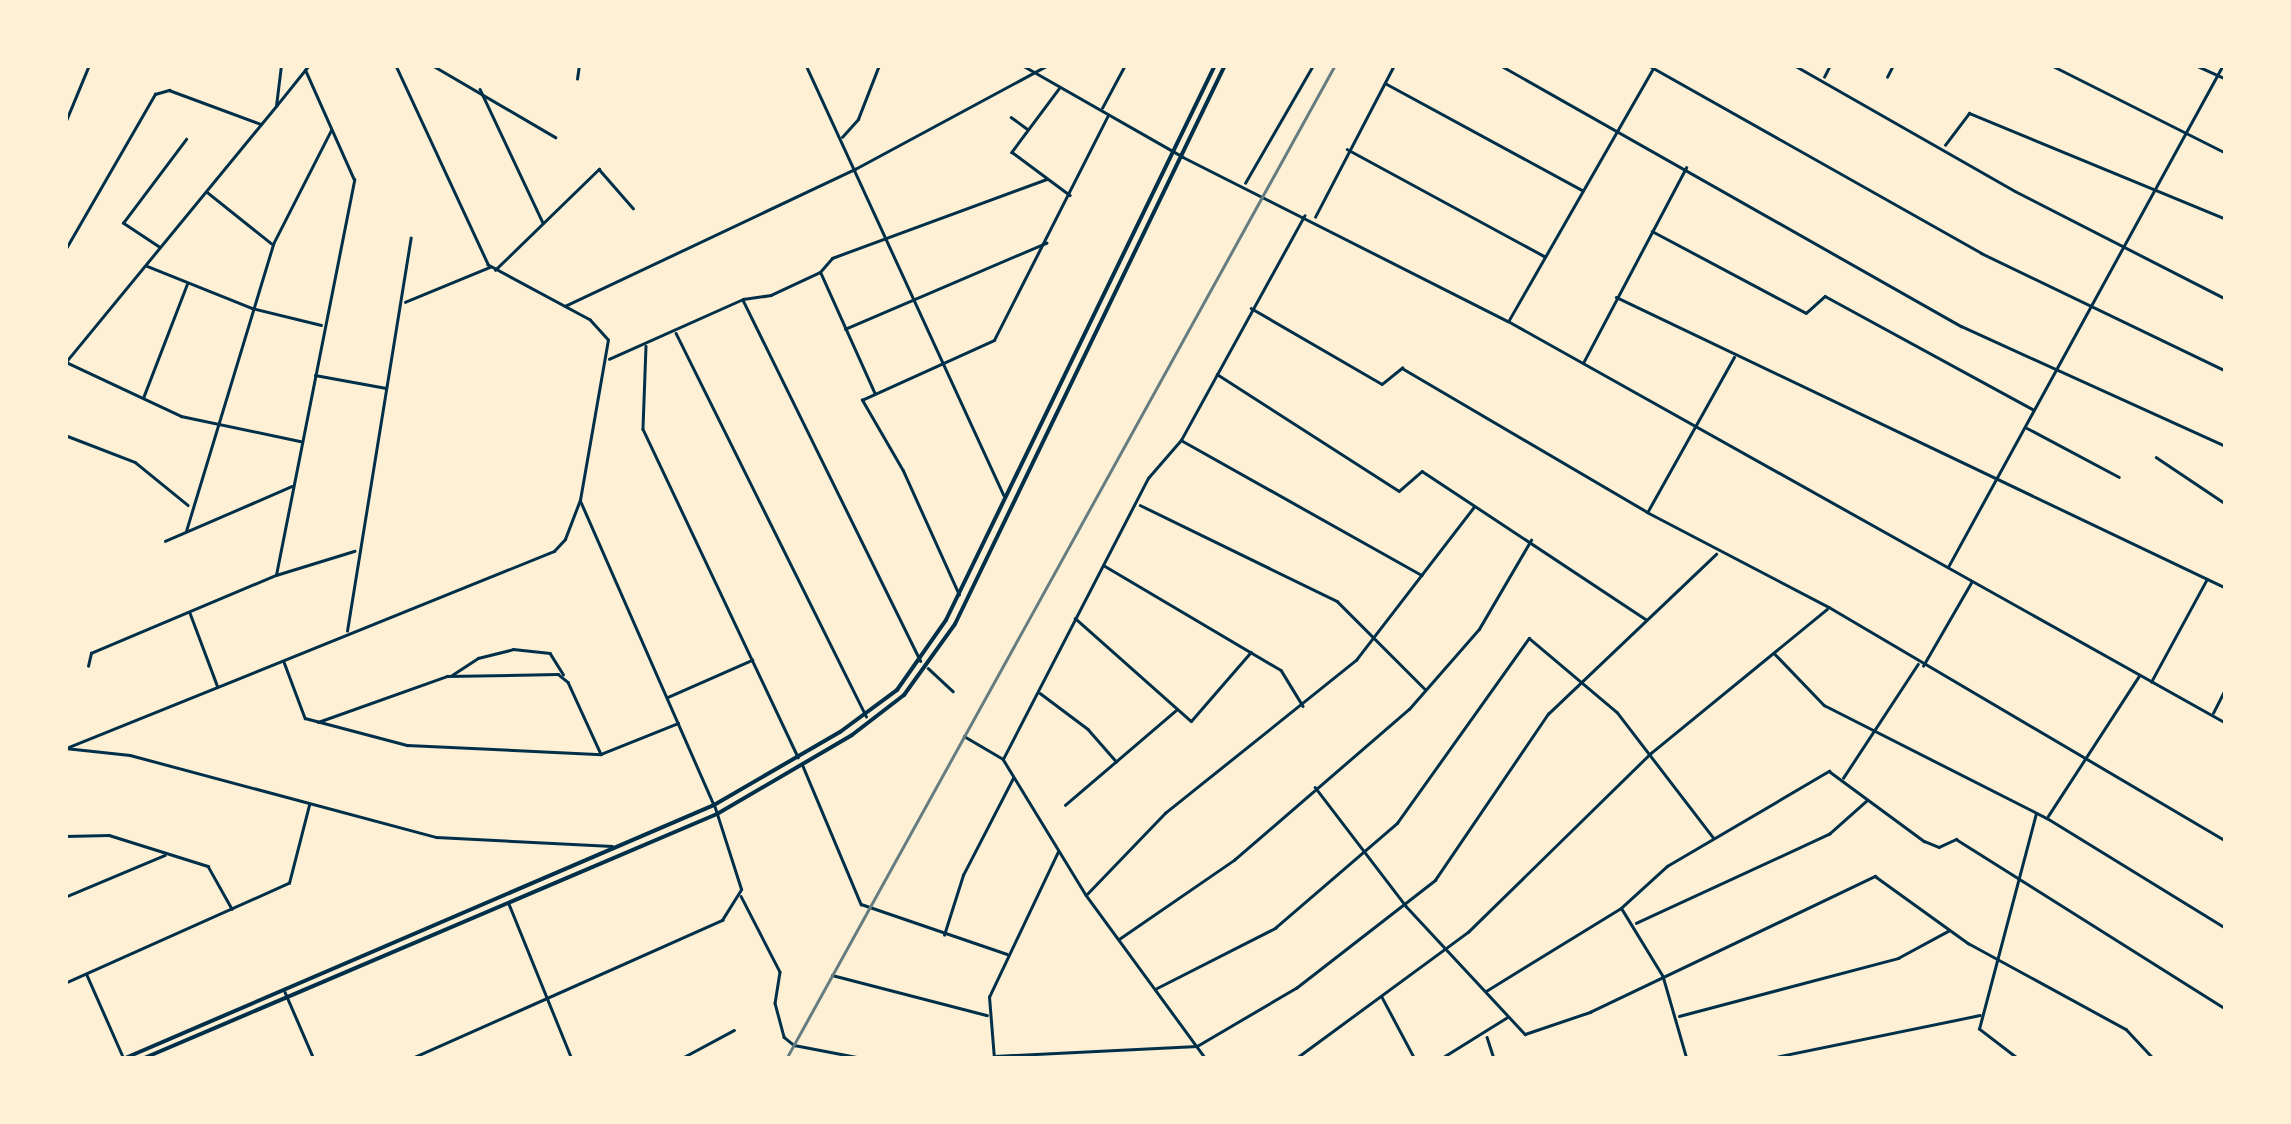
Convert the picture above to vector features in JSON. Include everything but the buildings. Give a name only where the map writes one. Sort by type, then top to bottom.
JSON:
[{"type":"highway","points":[[142,1059],[714,804],[866,716],[922,661],[946,620],[1215,65]]},
{"type":"highway","points":[[123,1059],[717,814],[803,766],[889,709],[928,668],[955,624],[1225,65]]},
{"type":"highway","points":[[946,620],[955,624]]},
{"type":"street","points":[[65,123],[89,65]]},
{"type":"street","points":[[276,106],[281,65]]},
{"type":"street","points":[[302,442],[215,424],[143,399],[65,362],[309,65]]},
{"type":"street","points":[[66,748],[554,551],[580,500],[608,359],[604,332],[490,267],[395,65]]},
{"type":"street","points":[[432,65],[480,89],[555,137]]},
{"type":"street","points":[[577,79],[579,65]]},
{"type":"street","points":[[806,65],[1005,497]]},
{"type":"street","points":[[841,138],[858,119],[880,65]]},
{"type":"street","points":[[1022,65],[1183,157],[1314,218],[1508,322],[2226,723]]},
{"type":"street","points":[[564,307],[855,169],[1048,65]]},
{"type":"street","points":[[1102,110],[1125,65]]},
{"type":"street","points":[[1244,184],[1313,65]]},
{"type":"street","points":[[1314,218],[1347,148],[1394,65]]},
{"type":"street","points":[[1500,65],[1961,326],[2226,446]]},
{"type":"street","points":[[1648,65],[2088,308],[2226,372]]},
{"type":"street","points":[[1794,65],[2121,247],[2226,298]]},
{"type":"street","points":[[1822,79],[1830,65]]},
{"type":"street","points":[[1887,78],[1894,65]]},
{"type":"street","points":[[2051,65],[2226,154]]},
{"type":"street","points":[[2195,65],[2226,79]]},
{"type":"street","points":[[1947,568],[1999,481],[2053,370],[2223,65]]},
{"type":"street","points":[[1508,322],[1654,66]]},
{"type":"street","points":[[276,575],[322,325],[354,180],[305,70]]},
{"type":"street","points":[[1384,83],[1583,191]]},
{"type":"street","points":[[1060,87],[1012,152],[1070,196]]},
{"type":"street","points":[[480,89],[543,223]]},
{"type":"street","points":[[65,250],[156,94],[169,90],[261,124]]},
{"type":"street","points":[[1944,146],[1969,113],[2226,218]]},
{"type":"street","points":[[959,595],[903,471],[862,403],[875,393],[994,340],[1109,114]]},
{"type":"street","points":[[1011,116],[1028,129]]},
{"type":"street","points":[[186,532],[190,506],[272,244],[332,129]]},
{"type":"street","points":[[160,248],[123,223],[186,139]]},
{"type":"street","points":[[1347,148],[1545,256]]},
{"type":"street","points":[[1582,364],[1686,168]]},
{"type":"street","points":[[494,271],[599,169],[634,208]]},
{"type":"street","points":[[608,359],[743,298],[771,294],[820,272],[827,260],[1046,179]]},
{"type":"street","points":[[206,192],[272,244]]},
{"type":"street","points":[[1003,759],[1072,637],[1074,618],[1139,504],[1152,472],[1180,440],[1305,214]]},
{"type":"street","points":[[1652,231],[1806,313],[1825,296],[2034,410]]},
{"type":"street","points":[[346,632],[355,550],[404,302],[411,238]]},
{"type":"street","points":[[845,329],[1047,242]]},
{"type":"street","points":[[146,266],[252,308],[322,325]]},
{"type":"street","points":[[404,302],[490,267]]},
{"type":"street","points":[[820,272],[875,393]]},
{"type":"street","points":[[143,399],[187,284]]},
{"type":"street","points":[[1616,297],[1734,356],[1839,399],[1999,481],[2226,588]]},
{"type":"street","points":[[743,298],[922,661]]},
{"type":"street","points":[[1251,308],[1384,384],[1402,368],[1718,552],[1829,608],[2226,841]]},
{"type":"street","points":[[676,331],[866,716]]},
{"type":"street","points":[[646,344],[643,428],[798,758]]},
{"type":"street","points":[[1647,512],[1734,356]]},
{"type":"street","points":[[1215,373],[1399,492],[1420,470],[1646,619]]},
{"type":"street","points":[[314,375],[386,388]]},
{"type":"street","points":[[2026,428],[2120,476]]},
{"type":"street","points":[[65,435],[135,462],[190,506]]},
{"type":"street","points":[[1180,440],[1424,576]]},
{"type":"street","points":[[2156,457],[2226,504]]},
{"type":"street","points":[[164,541],[292,486]]},
{"type":"street","points":[[580,500],[714,804],[741,896],[780,972],[775,1003],[783,1035],[794,1045],[867,1059]]},
{"type":"street","points":[[1139,504],[1337,601],[1377,636],[1426,690]]},
{"type":"street","points":[[1086,895],[1165,813],[1304,707],[1377,636],[1474,507]]},
{"type":"street","points":[[1119,939],[1234,860],[1426,690],[1479,629],[1531,540]]},
{"type":"street","points":[[88,666],[92,653],[276,575],[355,550]]},
{"type":"street","points":[[1058,852],[1006,954],[988,1015],[994,1058],[1197,1046],[1296,988],[1406,906],[1442,872],[1548,714],[1646,619],[1697,578],[1718,552]]},
{"type":"street","points":[[1104,566],[1281,670],[1304,707]]},
{"type":"street","points":[[2151,682],[2208,578]]},
{"type":"street","points":[[1842,779],[1875,726],[1921,665],[1972,582]]},
{"type":"street","points":[[1295,1059],[1445,951],[1652,753],[1829,608]]},
{"type":"street","points":[[190,611],[217,684]]},
{"type":"street","points":[[1074,618],[1192,720],[1252,651]]},
{"type":"street","points":[[1154,988],[1275,928],[1365,852],[1420,796],[1528,639],[1582,678],[1652,753],[1714,839]]},
{"type":"street","points":[[316,723],[452,675],[478,658],[513,649],[550,653],[601,754]]},
{"type":"street","points":[[1774,652],[1819,702],[1875,726],[2047,818],[2226,928]]},
{"type":"street","points":[[283,660],[302,715],[316,723],[433,748],[601,754],[678,724]]},
{"type":"street","points":[[666,697],[753,660]]},
{"type":"street","points":[[928,668],[953,691]]},
{"type":"street","points":[[452,675],[563,675]]},
{"type":"street","points":[[2047,818],[2091,759],[2140,675]]},
{"type":"street","points":[[2211,715],[2226,688]]},
{"type":"street","points":[[1039,692],[1088,729],[1117,762]]},
{"type":"street","points":[[1066,804],[1176,710]]},
{"type":"street","points":[[964,736],[1003,759],[1086,895],[1206,1059]]},
{"type":"street","points":[[66,748],[130,755],[309,805],[455,839],[617,848],[628,852]]},
{"type":"street","points":[[803,766],[839,840],[859,902],[944,936],[1006,954]]},
{"type":"street","points":[[1485,992],[1621,908],[1667,866],[1827,772],[1935,846],[1956,839],[2016,880],[2059,898],[2092,927],[2226,1008]]},
{"type":"street","points":[[944,936],[963,875],[1014,776]]},
{"type":"street","points":[[1314,788],[1445,951],[1507,1017],[1530,1034],[1879,878],[1949,930],[2126,1030],[2154,1059]]},
{"type":"street","points":[[1636,923],[1829,834],[1866,800]]},
{"type":"street","points":[[65,983],[292,879],[309,805]]},
{"type":"street","points":[[2018,1059],[1980,1032],[2016,880],[2037,813]]},
{"type":"street","points":[[65,836],[109,836],[212,868],[232,909]]},
{"type":"street","points":[[65,898],[165,855]]},
{"type":"street","points":[[410,1059],[705,931],[741,896]]},
{"type":"street","points":[[509,903],[572,1059]]},
{"type":"street","points":[[1621,908],[1636,923],[1663,976],[1679,1016],[1688,1059]]},
{"type":"street","points":[[1679,1016],[1898,958],[1949,930]]},
{"type":"street","points":[[86,974],[123,1059]]},
{"type":"street","points":[[832,975],[988,1015]]},
{"type":"street","points":[[286,994],[314,1059]]},
{"type":"street","points":[[1382,995],[1415,1059]]},
{"type":"street","points":[[1766,1059],[1982,1015]]},
{"type":"street","points":[[1440,1059],[1486,1035],[1507,1017]]},
{"type":"street","points":[[680,1059],[734,1030]]},
{"type":"street","points":[[1486,1035],[1494,1059]]},
{"type":"railway","points":[[786,1059],[1335,65]]}]
